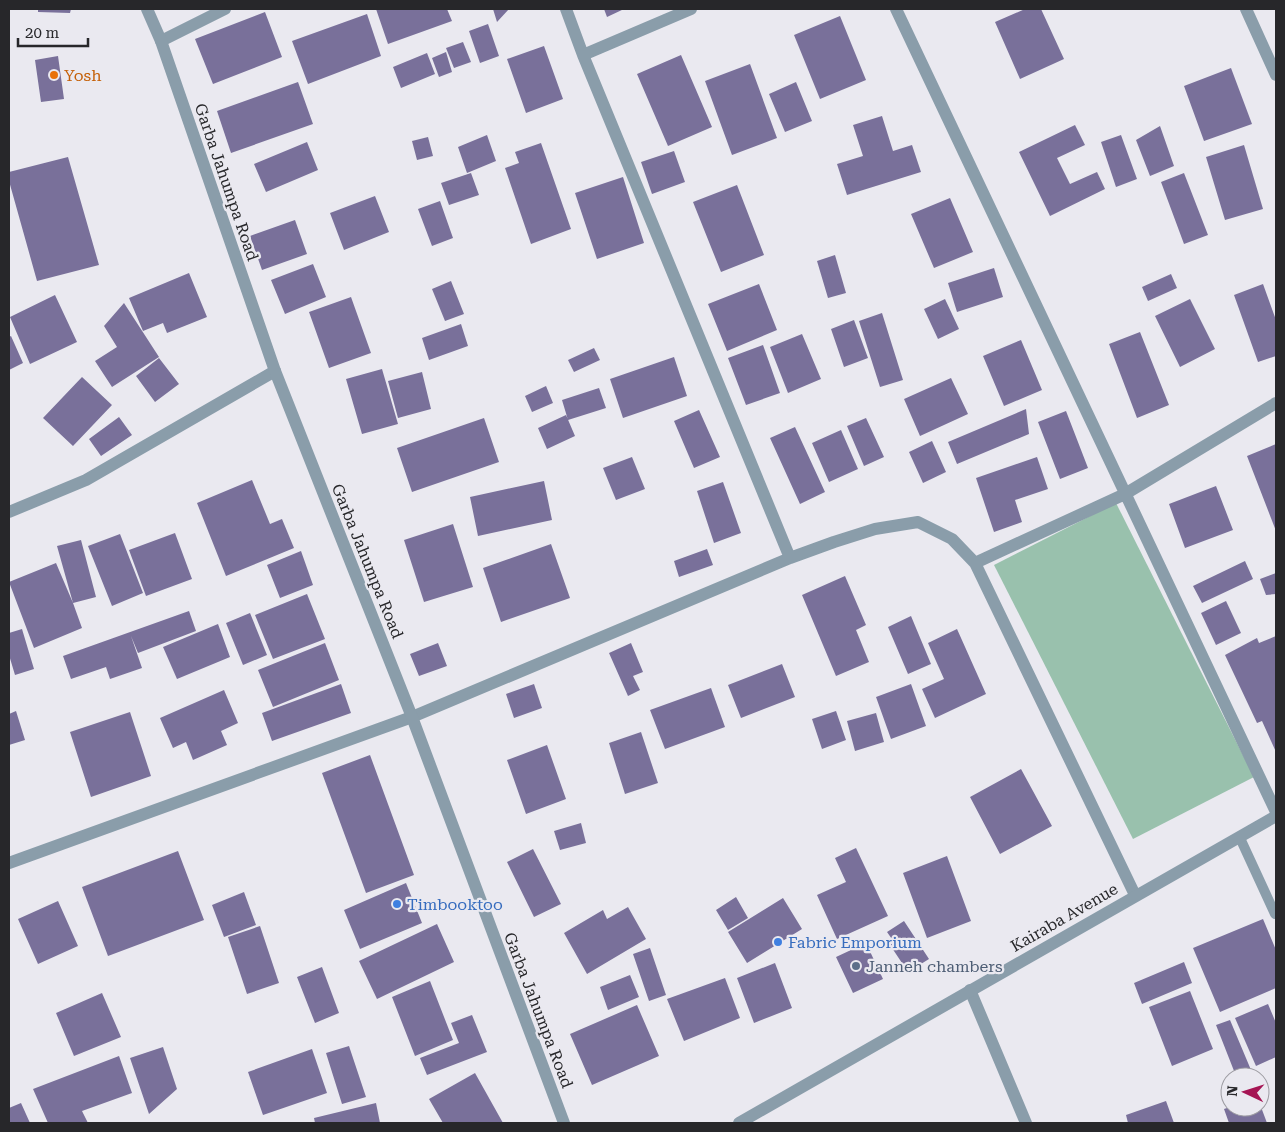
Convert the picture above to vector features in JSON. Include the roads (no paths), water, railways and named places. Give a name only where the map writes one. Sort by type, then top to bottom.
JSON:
[{"type":"street","name":"Garba Jahumpa Road","points":[[147,9],[161,41],[275,371],[412,717],[564,1123]]},
{"type":"street","points":[[161,41],[225,9]]},
{"type":"street","points":[[566,9],[583,55],[790,558]]},
{"type":"street","points":[[583,55],[691,9]]},
{"type":"street","points":[[896,9],[1276,812]]},
{"type":"street","points":[[1246,9],[1276,75]]},
{"type":"street","points":[[9,512],[86,480],[275,371]]},
{"type":"street","points":[[975,563],[1125,494],[1276,403]]},
{"type":"street","points":[[9,863],[412,717],[790,558],[875,529],[918,522],[952,539],[975,563],[1136,895]]},
{"type":"street","name":"Kairaba Avenue","points":[[739,1123],[1276,816]]},
{"type":"street","points":[[970,990],[1026,1123]]},
{"type":"lane","points":[[1240,838],[1275,914]]},
{"type":"place","name":"Yosh","points":[[54,75]]},
{"type":"place","name":"Timbooktoo","points":[[397,904]]},
{"type":"place","name":"Fabric Emporium","points":[[778,942]]},
{"type":"place","name":"Janneh chambers","points":[[856,966]]}]
